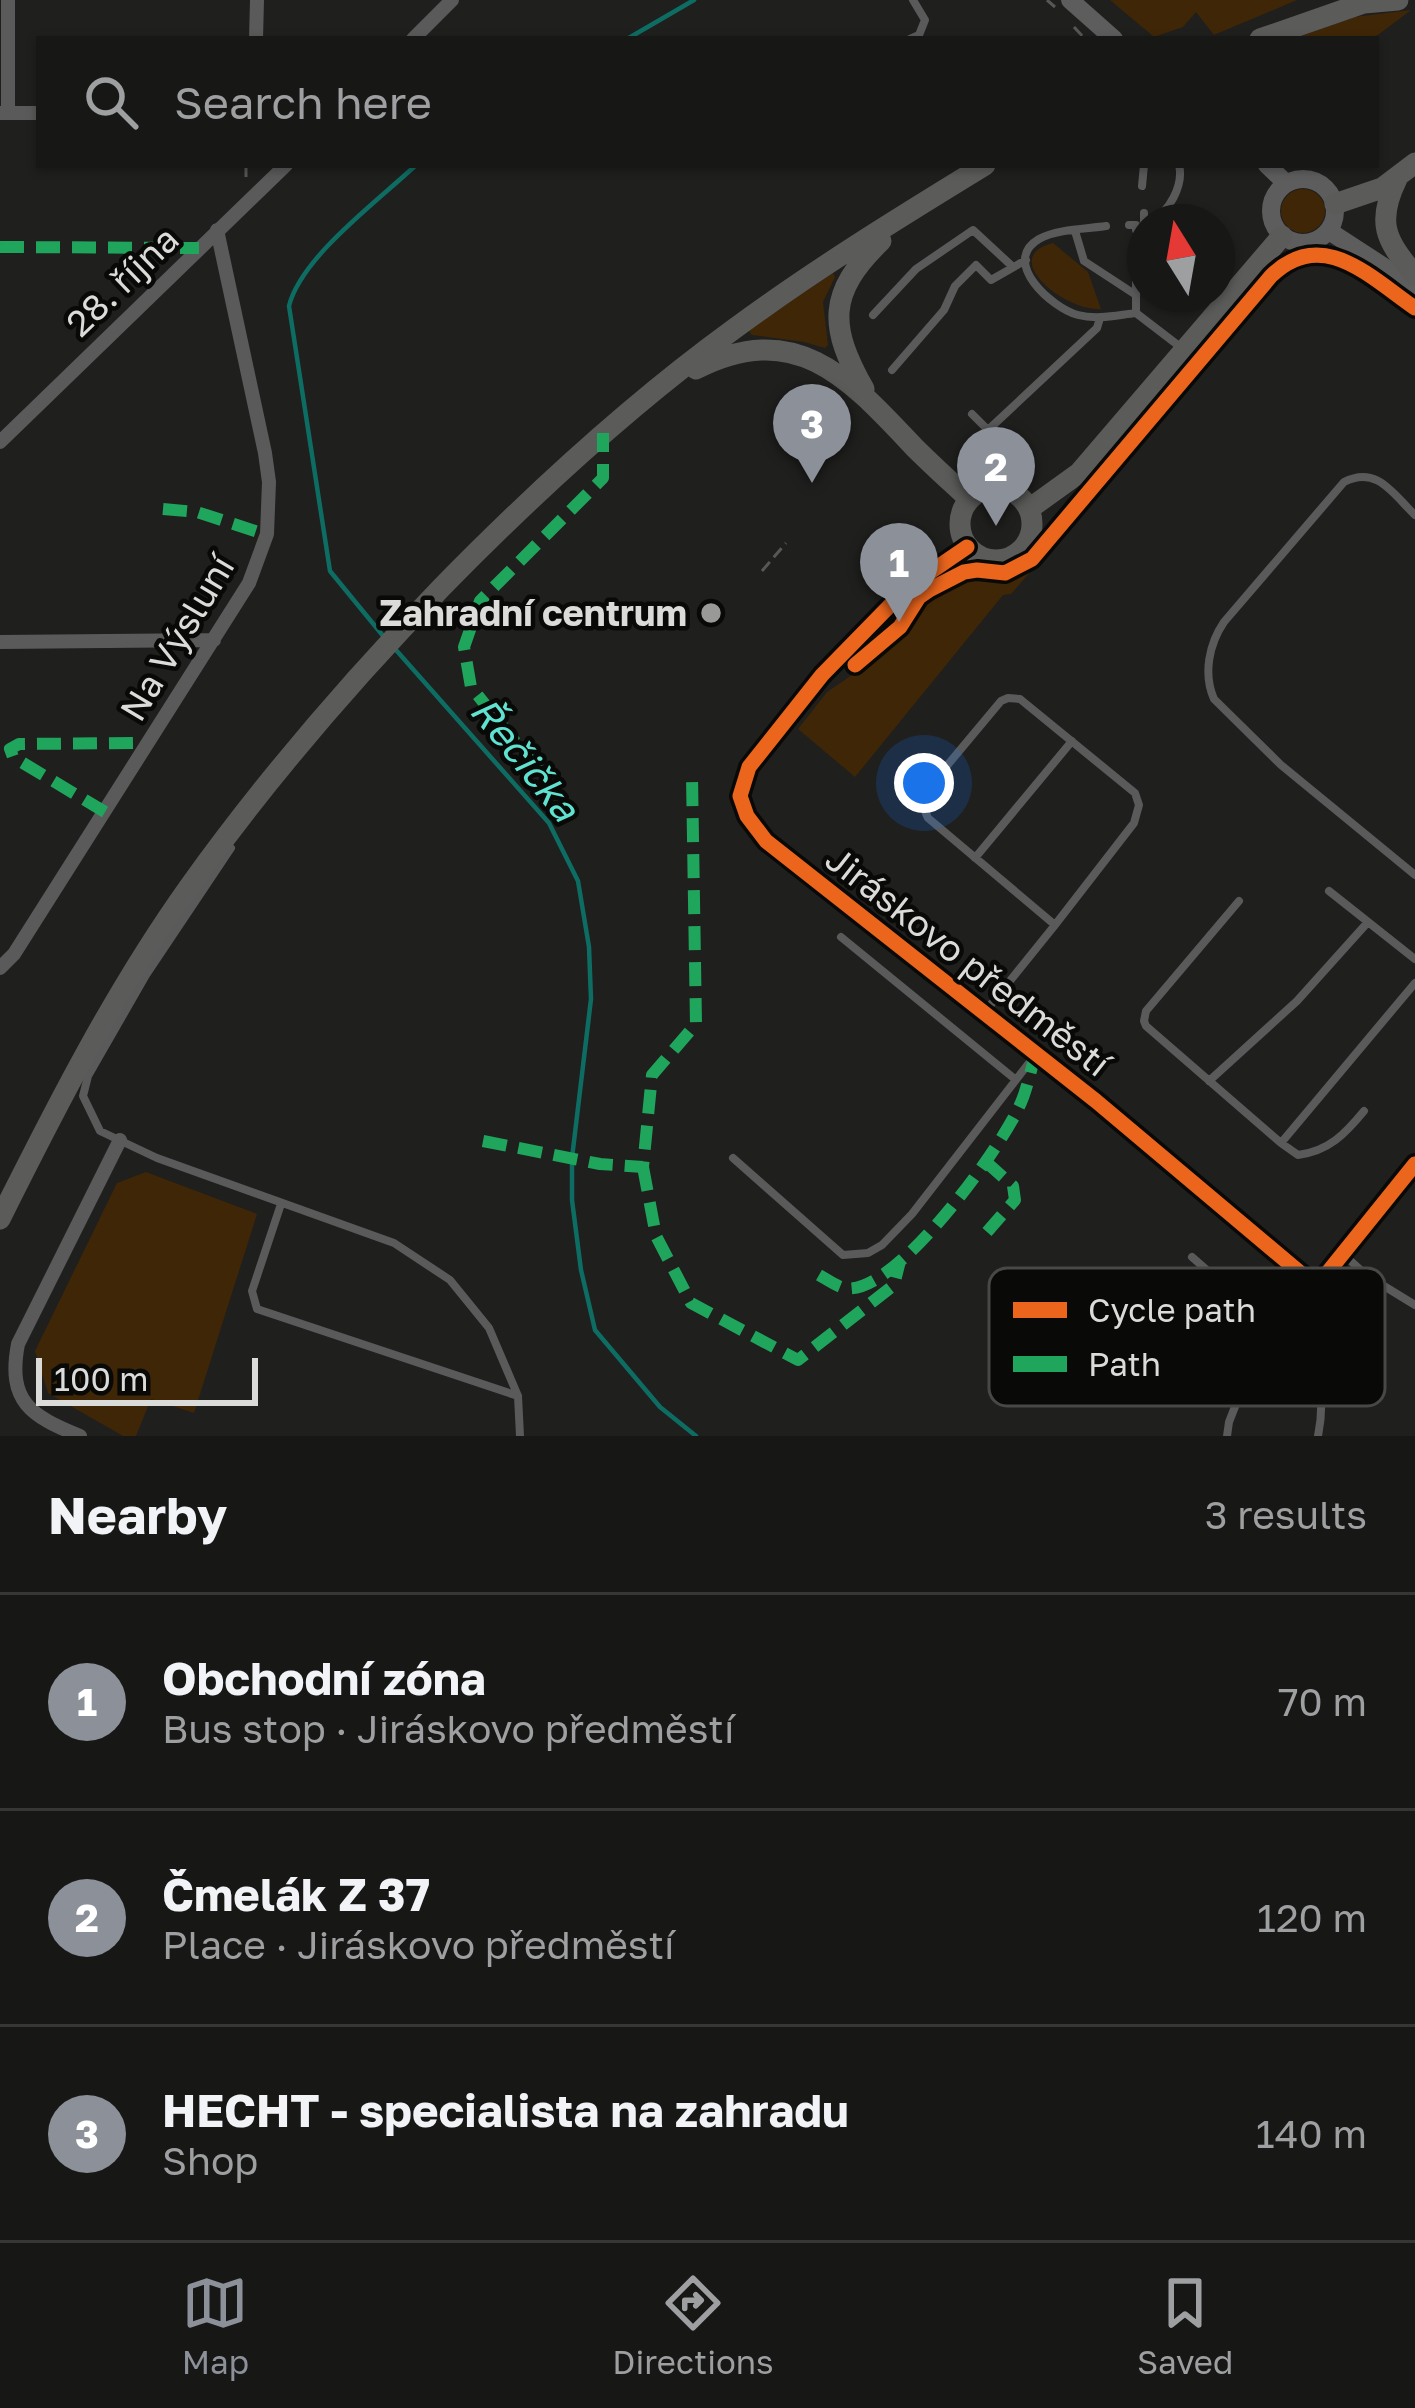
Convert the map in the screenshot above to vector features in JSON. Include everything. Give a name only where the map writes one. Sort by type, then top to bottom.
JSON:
[{"type":"main road","points":[[1070,0],[1111,36]]},
{"type":"main road","points":[[1268,36],[1361,1],[1398,0]]},
{"type":"main road","points":[[1335,204],[1382,188],[1415,163]]},
{"type":"main road","points":[[0,1219],[112,1006],[189,886],[334,700],[376,654],[507,520],[649,395],[734,329],[980,168]]},
{"type":"main road","points":[[1270,168],[1286,183]]},
{"type":"main road","points":[[1303,178],[1327,189],[1335,204],[1334,223],[1312,243],[1291,242],[1271,219],[1273,198],[1286,183],[1303,178]]},
{"type":"main road","points":[[1397,179],[1388,199],[1385,229],[1397,254],[1415,275]]},
{"type":"main road","points":[[871,400],[841,341],[840,302],[862,260],[920,205]]},
{"type":"main road","points":[[1329,231],[1415,287]]},
{"type":"main road","points":[[1029,509],[1079,473],[1282,236]]},
{"type":"main road","points":[[649,395],[736,352],[771,348],[826,366],[871,400],[969,500]]},
{"type":"main road","points":[[1004,489],[1029,509],[1032,532],[1027,544],[1010,559],[986,560],[967,547],[960,515],[982,490],[1004,489]]},
{"type":"street","points":[[8,0],[4,113],[36,113]]},
{"type":"street","points":[[256,36],[257,0]]},
{"type":"street","points":[[415,36],[452,0]]},
{"type":"street","points":[[264,168],[267,184]]},
{"type":"street","name":"28. října","points":[[0,442],[283,168]]},
{"type":"street","name":"Na Výsluní","points":[[0,968],[14,954],[249,583],[269,482],[217,230]]},
{"type":"street","name":"Jiráskovo předměstí","points":[[967,547],[907,588],[822,675],[749,767],[740,796],[747,816],[766,841],[1036,1054],[1294,1268]]},
{"type":"street","points":[[0,642],[214,640]]},
{"type":"street","points":[[80,1436],[43,1420],[20,1395],[13,1369],[18,1344],[120,1140]]},
{"type":"street","points":[[1331,1268],[1415,1164]]},
{"type":"lane","points":[[913,0],[925,20],[917,36]]},
{"type":"lane","points":[[1142,186],[1144,168]]},
{"type":"lane","points":[[1167,204],[1179,185],[1179,168]]},
{"type":"lane","points":[[1106,226],[1036,241],[1026,260],[1032,281],[1053,302],[1082,316],[1136,313],[1184,350]]},
{"type":"lane","points":[[872,315],[932,256],[973,230],[1013,267]]},
{"type":"lane","points":[[1075,231],[1084,262],[1127,290]]},
{"type":"lane","points":[[892,370],[944,310],[955,286],[976,266],[991,280],[1026,260]]},
{"type":"lane","points":[[972,414],[988,430],[1096,328],[1100,318]]},
{"type":"lane","points":[[1415,515],[1378,479],[1357,475],[1344,482],[1224,622],[1215,635],[1208,665],[1214,699],[1281,765],[1415,875]]},
{"type":"lane","points":[[984,1013],[1054,925],[1134,823],[1139,805],[1135,793],[1072,741],[1020,699],[1008,698],[935,779],[922,809],[1054,925]]},
{"type":"lane","points":[[334,700],[181,920],[88,1076],[83,1096],[100,1131],[157,1158],[394,1243],[450,1280],[489,1328],[518,1396],[520,1436]]},
{"type":"lane","points":[[975,858],[1072,741]]},
{"type":"lane","points":[[1329,891],[1415,959]]},
{"type":"lane","points":[[1239,901],[1144,1016],[1146,1026],[1298,1156],[1342,1138],[1364,1111]]},
{"type":"lane","points":[[1209,1081],[1298,1001],[1368,922]]},
{"type":"lane","points":[[841,937],[1016,1080]]},
{"type":"lane","points":[[1281,1142],[1415,983]]},
{"type":"lane","points":[[733,1158],[844,1256],[868,1253],[913,1214],[1036,1054]]},
{"type":"lane","points":[[280,1204],[252,1292],[257,1310],[518,1396]]},
{"type":"lane","points":[[1342,1254],[1358,1268]]},
{"type":"lane","points":[[1192,1257],[1205,1268]]},
{"type":"lane","points":[[1385,1287],[1415,1305]]},
{"type":"lane","points":[[1227,1436],[1235,1406]]},
{"type":"lane","points":[[1318,1436],[1322,1406]]},
{"type":"path","points":[[762,572],[786,543]]},
{"type":"shaded area","points":[[1110,0],[1297,0],[1214,35],[1196,12],[1183,27],[1153,36]]},
{"type":"shaded area","points":[[1411,10],[1375,36],[1301,36],[1354,17]]},
{"type":"shaded area","points":[[1303,189],[1318,196],[1325,211],[1318,226],[1303,233],[1288,226],[1281,211],[1288,196]]},
{"type":"shaded area","points":[[1053,243],[1088,272],[1101,309],[1070,302],[1034,271],[1032,260],[1038,250]]},
{"type":"shaded area","points":[[833,273],[823,302],[825,348],[752,335],[748,330]]},
{"type":"shaded area","points":[[1053,546],[1011,594],[1003,595],[855,777],[798,729],[827,692],[865,666],[920,604],[966,578],[999,581],[1021,574]]},
{"type":"shaded area","points":[[146,1172],[257,1214],[194,1413],[151,1399],[136,1436],[123,1436],[48,1393],[35,1351],[117,1183]]},
{"type":"waterway","name":"Řečička","points":[[632,36],[694,0]]},
{"type":"waterway","name":"Řečička","points":[[384,637],[330,571],[289,306],[296,287],[325,249],[413,168]]},
{"type":"waterway","name":"Řečička","points":[[396,650],[549,823],[578,881],[589,947],[591,999],[572,1158],[581,1270],[595,1330],[660,1407],[696,1436]]},
{"type":"marked path","points":[[0,247],[199,248]]},
{"type":"marked path","points":[[538,770],[471,687],[464,647],[480,601],[603,478],[603,433]]},
{"type":"marked path","points":[[163,509],[197,512],[258,532]]},
{"type":"marked path","points":[[105,812],[13,757],[10,749],[19,744],[140,743]]},
{"type":"marked path","points":[[483,1141],[600,1164],[643,1167],[652,1075],[696,1024],[692,777]]},
{"type":"marked path","points":[[819,1275],[844,1288],[865,1285],[916,1246],[968,1185],[1008,1127],[1022,1101],[1036,1054]]},
{"type":"marked path","points":[[985,1161],[1013,1186],[1015,1200],[987,1232]]},
{"type":"marked path","points":[[643,1167],[656,1236],[691,1303],[798,1360],[894,1285],[900,1261]]},
{"type":"cycle path","points":[[855,665],[900,627],[929,590],[964,572],[1005,573],[1032,559],[1271,276],[1290,262],[1309,256],[1345,262],[1415,308]]},
{"type":"cycle path","points":[[967,547],[907,588],[822,675],[749,767],[740,796],[747,816],[766,841],[1096,1101],[1294,1268]]},
{"type":"cycle path","points":[[1331,1268],[1415,1164]]},
{"type":"place","name":"HECHT - specialista na zahradu","points":[[812,483]]},
{"type":"place","name":"Čmelák Z 37","points":[[996,526]]},
{"type":"place","name":"Zahradní centrum","points":[[711,613]]},
{"type":"place","name":"Obchodní zóna","points":[[899,622]]}]
